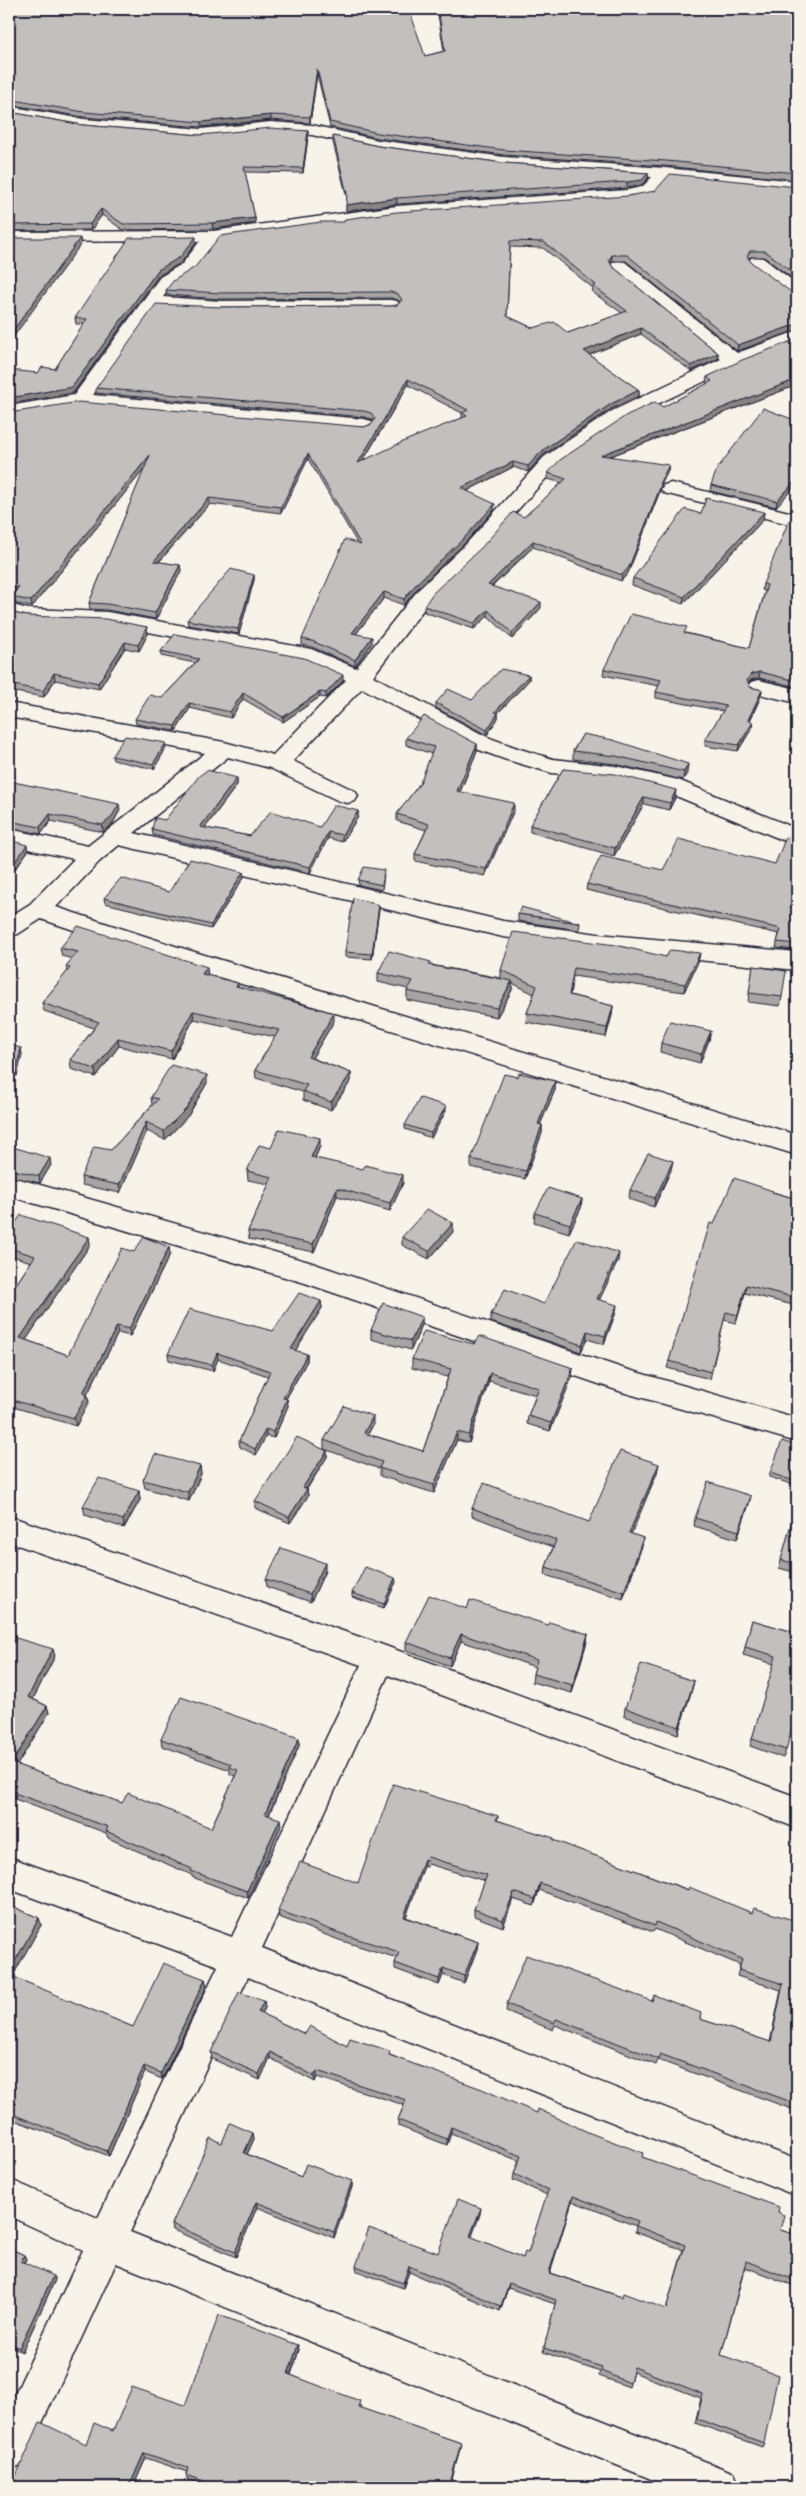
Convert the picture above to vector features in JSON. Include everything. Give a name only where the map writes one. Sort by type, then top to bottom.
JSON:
[{"type":"street","points":[[13,112],[84,124],[200,134],[271,127],[312,130],[378,145],[504,162],[665,173],[797,186]]},
{"type":"street","points":[[9,236],[213,236],[397,211],[627,195],[648,191],[665,173]]},
{"type":"street","points":[[80,400],[153,302],[166,281],[188,268],[213,236]]},
{"type":"street","points":[[757,262],[797,292]]},
{"type":"street","points":[[619,266],[734,360]]},
{"type":"street","points":[[153,302],[221,306],[392,305]]},
{"type":"street","points":[[278,763],[360,678],[425,594],[473,548],[551,461],[619,415],[734,360],[797,337]]},
{"type":"street","points":[[9,412],[80,400],[364,425]]},
{"type":"street","points":[[671,488],[797,520]]},
{"type":"street","points":[[9,610],[28,615],[107,618],[311,656],[360,678],[479,742],[552,766],[615,773],[670,785],[746,815],[797,838]]},
{"type":"street","points":[[759,687],[797,696]]},
{"type":"street","points":[[9,710],[224,749],[278,763],[346,796]]},
{"type":"street","points":[[9,928],[39,910],[92,855],[224,749]]},
{"type":"street","points":[[9,837],[92,855]]},
{"type":"street","points":[[116,837],[503,929],[598,942],[797,961]]},
{"type":"street","points":[[39,910],[166,952],[797,1146]]},
{"type":"street","points":[[9,1186],[309,1274],[622,1380],[797,1430]]},
{"type":"street","points":[[9,1529],[380,1658],[797,1812]]},
{"type":"street","points":[[9,2450],[380,1658]]},
{"type":"street","points":[[9,1873],[241,1957],[797,2178]]},
{"type":"street","points":[[9,2197],[107,2241],[720,2487]]},
{"type":"building","points":[[9,9],[409,9],[425,56],[445,51],[438,9],[797,9],[797,173],[666,161],[504,150],[378,133],[330,122],[317,69],[310,117],[271,115],[201,122],[84,112],[13,100],[9,101]]},
{"type":"building","points":[[9,112],[83,125],[200,135],[271,128],[308,131],[303,168],[244,167],[255,218],[212,223],[123,224],[101,209],[90,224],[9,225]]},
{"type":"building","points":[[333,136],[378,146],[504,163],[648,173],[642,180],[627,182],[397,198],[346,205],[347,194]]},
{"type":"building","points":[[670,174],[797,187],[797,275],[765,251],[750,251],[747,256],[751,262],[791,292],[797,292],[797,324],[738,345],[627,255],[612,255],[609,260],[612,266],[718,353],[691,366],[641,328],[584,351],[639,390],[611,404],[543,450],[528,466],[513,462],[461,488],[495,504],[465,537],[417,583],[404,599],[384,592],[352,633],[372,637],[355,660],[312,641],[302,639],[345,539],[361,545],[308,454],[281,507],[209,498],[154,561],[180,565],[155,613],[107,604],[89,603],[150,455],[31,601],[12,597],[19,586],[9,592],[9,413],[79,402],[364,427],[372,424],[375,418],[371,413],[364,411],[96,388],[156,304],[221,307],[391,306],[397,305],[402,300],[398,294],[391,292],[221,293],[166,290],[173,281],[195,267],[220,236],[321,222],[344,222],[345,219],[397,212],[628,196],[655,191]],"holes":[[[510,241],[544,242],[596,285],[593,286],[627,311],[568,333],[554,322],[533,328],[507,316]],[[408,379],[468,410],[462,413],[467,416],[407,440],[358,463]]]},
{"type":"building","points":[[196,237],[180,257],[158,270],[72,387],[9,398],[9,370],[38,373],[42,367],[55,369],[87,319],[75,318],[129,238]]},
{"type":"building","points":[[9,238],[80,238],[9,336]]},
{"type":"building","points":[[797,339],[797,379],[601,455],[669,465],[660,482],[661,485],[629,567],[622,575],[533,541],[488,585],[541,602],[512,633],[488,610],[474,623],[424,606],[433,593],[482,547],[513,512],[524,517],[566,479],[548,473],[560,460],[627,415],[655,402],[663,407],[712,381],[707,377],[742,360]]},
{"type":"building","points":[[763,408],[797,421],[797,479],[777,501],[711,485],[717,469]]},
{"type":"building","points":[[706,498],[764,512],[684,597],[633,578],[685,509],[701,514]]},
{"type":"building","points":[[789,520],[797,522],[797,681],[760,672],[751,674],[747,680],[750,687],[762,690],[748,720],[753,722],[739,745],[705,740],[726,706],[656,692],[661,680],[604,669],[631,614],[687,627],[684,633],[749,648],[767,585],[763,584]]},
{"type":"building","points":[[231,569],[254,575],[238,629],[187,620]]},
{"type":"building","points":[[9,612],[27,616],[106,619],[147,627],[138,645],[125,642],[98,683],[54,673],[43,691],[9,684]]},
{"type":"building","points":[[175,634],[304,658],[343,675],[326,693],[320,692],[283,717],[243,693],[230,712],[189,703],[175,726],[135,719],[150,695],[162,698],[199,659],[161,651]]},
{"type":"building","points":[[501,669],[529,675],[495,712],[498,713],[487,730],[436,703],[448,689],[472,700]]},
{"type":"building","points":[[424,716],[477,744],[457,791],[514,803],[486,869],[415,854],[429,824],[397,814],[420,783],[434,747],[406,738]]},
{"type":"building","points":[[583,734],[613,740],[688,764],[684,772],[616,756],[573,751]]},
{"type":"building","points":[[125,736],[166,743],[153,764],[112,756]]},
{"type":"building","points":[[563,769],[615,774],[676,790],[670,803],[644,797],[615,848],[530,825]]},
{"type":"building","points":[[207,770],[237,778],[200,827],[250,836],[271,811],[320,827],[334,805],[358,811],[342,835],[328,832],[310,867],[152,829],[155,818],[165,820],[199,776]]},
{"type":"building","points":[[9,781],[119,804],[111,818],[102,825],[50,814],[40,827],[9,821]]},
{"type":"building","points":[[797,809],[797,821],[793,819]]},
{"type":"building","points":[[786,837],[797,842],[797,944],[777,942],[781,929],[587,884],[601,856],[663,870],[679,839],[775,864]]},
{"type":"building","points":[[9,840],[27,845],[14,863],[9,862]]},
{"type":"building","points":[[190,859],[243,872],[211,925],[104,898],[121,878],[169,892]]},
{"type":"building","points":[[364,867],[384,870],[382,885],[358,880]]},
{"type":"building","points":[[353,898],[379,905],[372,954],[345,952]]},
{"type":"building","points":[[521,907],[580,923],[518,914]]},
{"type":"building","points":[[78,926],[207,967],[202,974],[238,983],[236,986],[334,1013],[308,1057],[351,1073],[331,1102],[303,1091],[307,1085],[255,1070],[279,1030],[193,1011],[171,1051],[118,1038],[95,1069],[70,1060],[99,1022],[42,1003],[70,968],[66,966],[78,952],[60,948]]},
{"type":"building","points":[[513,932],[616,945],[666,957],[670,950],[700,953],[685,984],[574,968],[569,995],[613,1006],[607,1028],[527,1013],[537,986],[501,970]]},
{"type":"building","points":[[389,951],[431,962],[429,965],[512,981],[497,1008],[407,991],[413,981],[378,973]]},
{"type":"building","points":[[753,966],[786,971],[782,997],[749,993]]},
{"type":"building","points":[[670,1021],[711,1031],[701,1054],[661,1043]]},
{"type":"building","points":[[9,1045],[21,1048],[16,1069],[9,1068]]},
{"type":"building","points":[[171,1065],[207,1075],[187,1108],[164,1131],[146,1122],[119,1185],[81,1177],[94,1147],[111,1150],[158,1099],[151,1097]]},
{"type":"building","points":[[519,1073],[555,1081],[538,1124],[542,1125],[526,1171],[471,1159],[504,1074],[518,1077]]},
{"type":"building","points":[[420,1098],[446,1106],[431,1133],[405,1125]]},
{"type":"building","points":[[279,1129],[320,1138],[311,1157],[363,1169],[365,1165],[403,1175],[390,1203],[337,1188],[313,1244],[248,1231],[272,1177],[247,1171],[259,1145],[271,1148]]},
{"type":"building","points":[[9,1146],[50,1158],[39,1176],[9,1169]]},
{"type":"building","points":[[648,1153],[673,1161],[655,1198],[630,1190]]},
{"type":"building","points":[[734,1178],[797,1199],[797,1298],[746,1285],[738,1315],[726,1312],[711,1372],[669,1361],[710,1223],[714,1224]]},
{"type":"building","points":[[548,1188],[582,1199],[570,1224],[535,1213]]},
{"type":"building","points":[[427,1209],[453,1223],[429,1251],[402,1237]]},
{"type":"building","points":[[21,1215],[89,1237],[20,1338],[68,1355],[122,1248],[134,1252],[144,1237],[169,1247],[129,1329],[117,1326],[83,1393],[87,1395],[74,1418],[9,1399],[9,1302],[15,1293],[11,1292],[35,1256],[9,1248],[9,1233]]},
{"type":"building","points":[[577,1239],[619,1253],[597,1299],[617,1305],[605,1336],[587,1331],[582,1345],[491,1314],[505,1289],[544,1304]]},
{"type":"building","points":[[299,1293],[321,1301],[291,1349],[307,1354],[283,1398],[287,1399],[273,1432],[266,1429],[255,1449],[239,1441],[270,1371],[217,1353],[212,1365],[168,1354],[189,1309],[273,1331]]},
{"type":"building","points":[[383,1303],[422,1317],[411,1341],[371,1330]]},
{"type":"building","points":[[424,1331],[474,1344],[479,1336],[573,1368],[551,1423],[528,1416],[539,1388],[490,1373],[469,1435],[457,1432],[434,1485],[379,1468],[382,1462],[324,1440],[344,1406],[373,1416],[364,1433],[423,1451],[451,1369],[412,1359]]},
{"type":"building","points":[[797,1334],[797,1354],[792,1353]]},
{"type":"building","points":[[297,1437],[327,1451],[303,1487],[307,1489],[289,1517],[255,1501]]},
{"type":"building","points":[[782,1441],[797,1446],[797,1482],[770,1473]]},
{"type":"building","points":[[620,1451],[659,1464],[629,1533],[643,1538],[624,1592],[546,1567],[556,1540],[472,1508],[484,1483],[589,1522]]},
{"type":"building","points":[[155,1454],[200,1466],[188,1492],[143,1480]]},
{"type":"building","points":[[99,1478],[139,1491],[123,1520],[83,1506]]},
{"type":"building","points":[[708,1482],[751,1496],[739,1531],[695,1518]]},
{"type":"building","points":[[795,1510],[797,1511],[797,1564],[781,1560]]},
{"type":"building","points":[[281,1548],[325,1563],[310,1594],[266,1579]]},
{"type":"building","points":[[365,1567],[395,1578],[384,1604],[352,1593]]},
{"type":"building","points":[[429,1595],[467,1609],[470,1600],[548,1625],[549,1622],[588,1634],[573,1685],[533,1674],[537,1660],[461,1634],[450,1658],[406,1642]]},
{"type":"building","points":[[752,1620],[797,1633],[797,1709],[786,1750],[752,1739],[776,1656],[745,1647]]},
{"type":"building","points":[[9,1636],[53,1649],[28,1697],[47,1706],[12,1763],[122,1803],[128,1793],[211,1828],[238,1770],[229,1767],[231,1764],[161,1739],[181,1697],[299,1738],[265,1814],[280,1819],[247,1891],[191,1871],[192,1869],[106,1831],[108,1827],[9,1791]]},
{"type":"building","points":[[641,1664],[694,1681],[679,1727],[625,1708]]},
{"type":"building","points":[[393,1784],[498,1816],[496,1820],[554,1838],[553,1840],[688,1890],[689,1887],[752,1913],[754,1908],[793,1920],[792,1926],[797,1928],[797,2104],[660,2054],[658,2059],[556,2019],[554,2023],[507,2004],[526,1955],[652,2001],[654,1995],[701,2013],[700,2019],[771,2042],[783,1984],[739,1970],[742,1959],[656,1922],[655,1926],[540,1883],[535,1899],[514,1892],[503,1920],[474,1909],[487,1875],[428,1857],[427,1860],[424,1859],[404,1917],[478,1942],[464,1976],[443,1968],[439,1979],[395,1963],[399,1952],[339,1933],[278,1910],[300,1862],[358,1883]]},
{"type":"building","points":[[9,1905],[39,1918],[9,1972]]},
{"type":"building","points":[[163,1963],[205,1979],[161,2073],[144,2066],[107,2151],[12,2114],[9,2117],[9,1975],[133,2027]]},
{"type":"building","points":[[239,1992],[264,2001],[258,2012],[305,2034],[310,2026],[347,2046],[350,2038],[390,2051],[389,2055],[482,2089],[537,2113],[538,2109],[590,2133],[643,2153],[642,2157],[779,2207],[778,2212],[784,2215],[780,2230],[797,2235],[797,2281],[746,2261],[721,2355],[778,2375],[764,2443],[697,2419],[703,2394],[634,2367],[630,2383],[601,2371],[602,2367],[544,2348],[556,2300],[509,2283],[501,2306],[409,2266],[403,2283],[356,2266],[369,2228],[438,2253],[458,2199],[481,2208],[470,2236],[523,2258],[525,2252],[528,2253],[548,2190],[514,2174],[521,2156],[451,2127],[447,2139],[398,2120],[406,2100],[317,2071],[314,2076],[270,2052],[259,2074],[211,2052]],"holes":[[[573,2196],[638,2221],[636,2226],[685,2245],[666,2309],[623,2293],[622,2297],[549,2273]]]},
{"type":"building","points":[[230,2123],[253,2133],[244,2153],[301,2177],[306,2164],[352,2181],[334,2232],[256,2202],[235,2252],[172,2224],[210,2138],[222,2143]]},
{"type":"building","points":[[9,2248],[24,2255],[21,2261],[53,2276],[19,2348],[9,2343]]},
{"type":"building","points":[[219,2315],[298,2345],[288,2374],[360,2401],[358,2407],[461,2443],[449,2487],[222,2487],[186,2475],[188,2468],[144,2453],[129,2487],[11,2487],[40,2422],[86,2444],[94,2423],[113,2431],[132,2387],[185,2405]]}]
